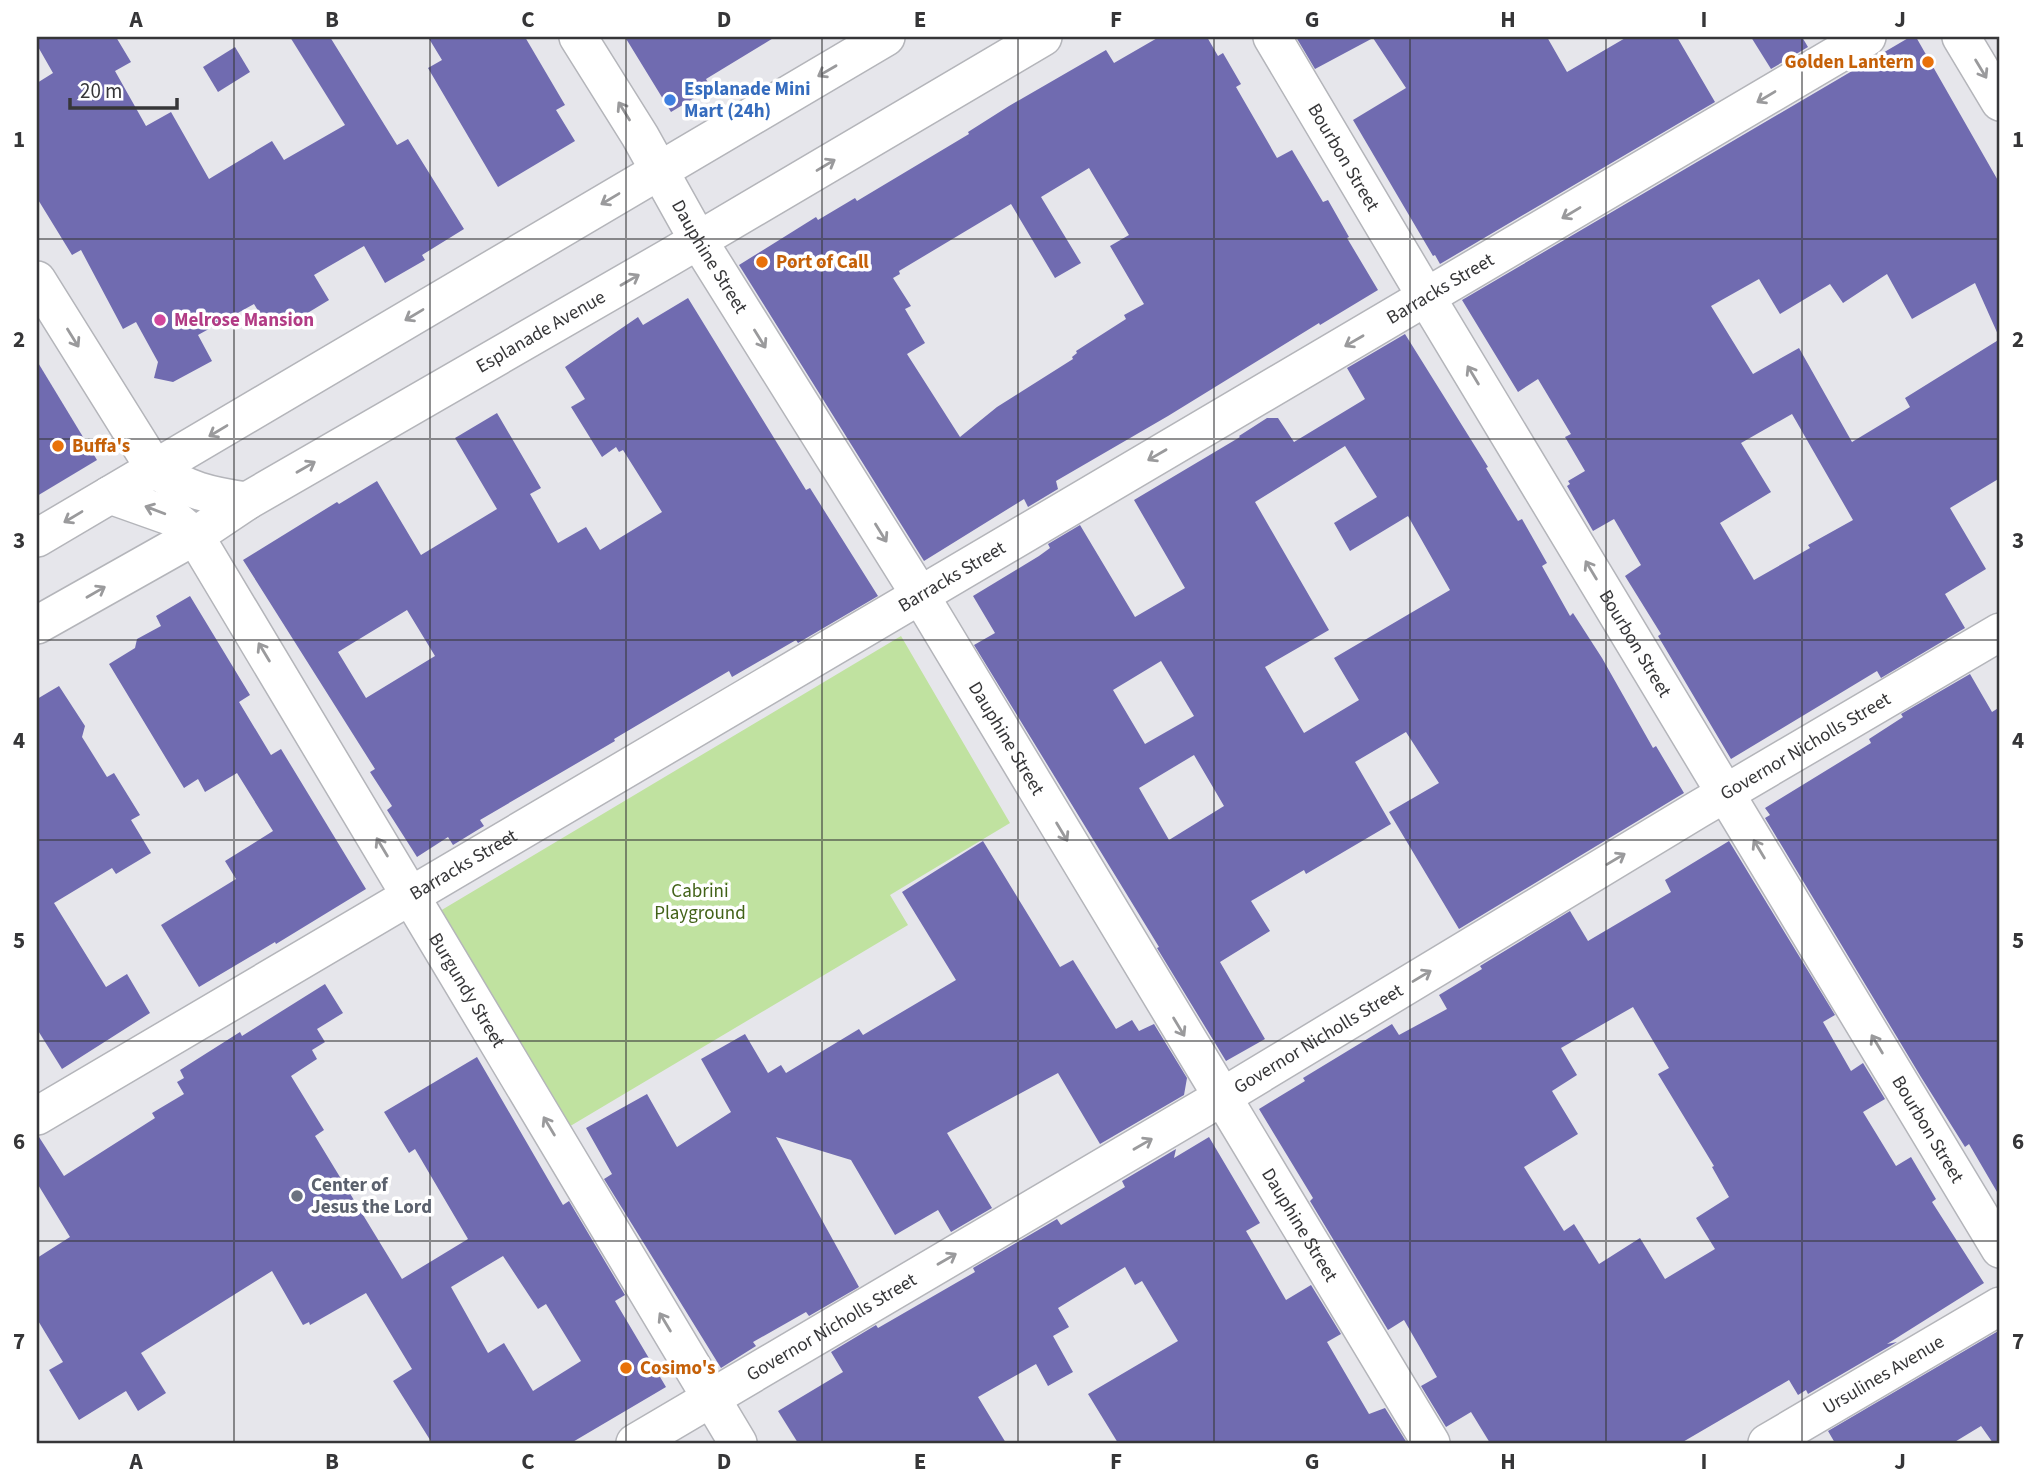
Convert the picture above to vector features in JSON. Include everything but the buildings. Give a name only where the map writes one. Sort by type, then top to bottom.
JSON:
[{"type":"street","name":"Dauphine Street","points":[[578,37],[698,240],[919,594],[1431,1443]]},
{"type":"street","points":[[37,538],[886,37]]},
{"type":"street","name":"Esplanade Avenue","points":[[37,625],[195,536],[247,501],[1043,37]]},
{"type":"street","name":"Bourbon Street","points":[[1272,37],[2000,1249]]},
{"type":"street","name":"Barracks Street","points":[[37,1116],[1867,37]]},
{"type":"street","points":[[1961,37],[2000,102]]},
{"type":"street","points":[[37,280],[155,468],[174,483],[247,501]]},
{"type":"street","points":[[110,495],[172,517],[195,536]]},
{"type":"street","name":"Burgundy Street","points":[[195,536],[738,1443]]},
{"type":"street","name":"Governor Nicholls Street","points":[[635,1443],[1222,1097],[1726,793],[2000,632]]},
{"type":"street","name":"Ursulines Avenue","points":[[1767,1443],[2000,1306]]},
{"type":"green space","name":"Cabrini Playground","points":[[901,636],[1010,823],[890,895],[908,925],[567,1128],[440,911]]},
{"type":"place","name":"Golden Lantern","points":[[1928,62]]},
{"type":"place","name":"Esplanade Mini Mart (24h)","points":[[670,100]]},
{"type":"place","name":"Port of Call","points":[[762,262]]},
{"type":"place","name":"Melrose Mansion","points":[[160,320]]},
{"type":"place","name":"Buffa's","points":[[58,446]]},
{"type":"place","name":"Center of Jesus the Lord","points":[[297,1196]]},
{"type":"place","name":"Cosimo's","points":[[626,1368]]}]
